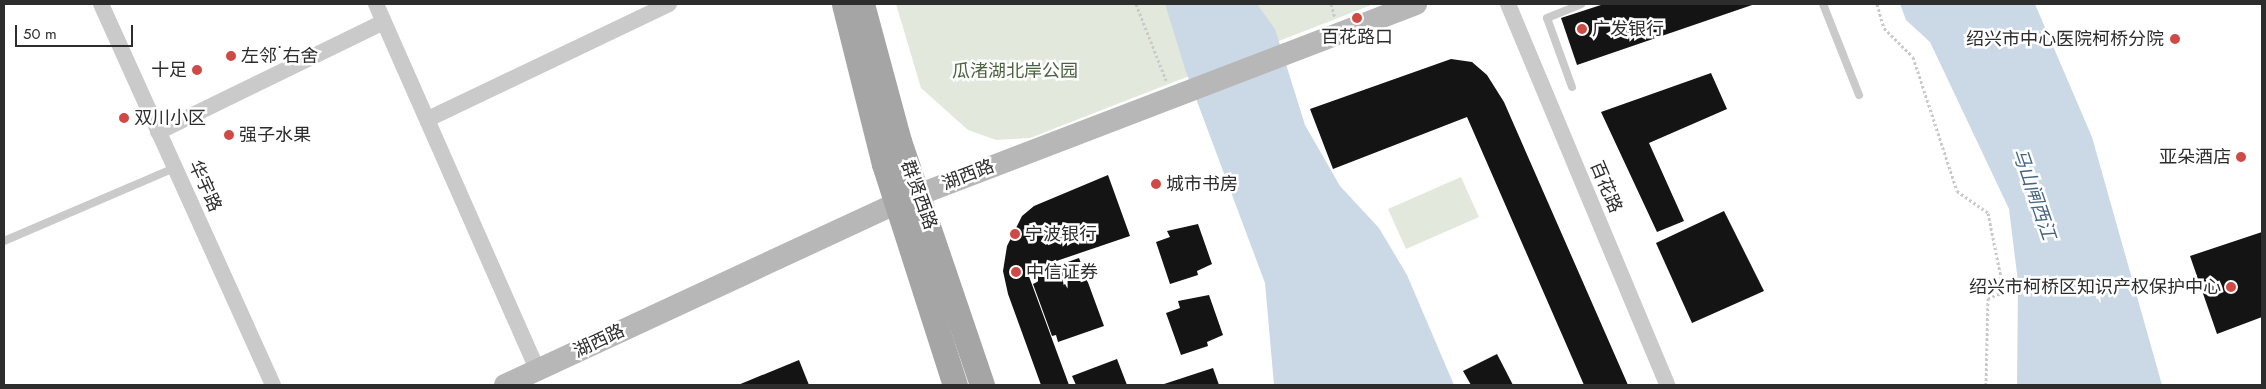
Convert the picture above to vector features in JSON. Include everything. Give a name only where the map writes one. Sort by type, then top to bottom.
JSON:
[{"type":"main road","name":"群贤西路","points":[[844,4],[908,199],[982,385]]},
{"type":"main road","name":"群贤西路","points":[[862,4],[899,141],[908,199],[955,385]]},
{"type":"street","name":"华宇路","points":[[101,4],[273,385]]},
{"type":"street","points":[[376,4],[537,369]]},
{"type":"street","points":[[428,119],[669,4]]},
{"type":"street","name":"湖西路","points":[[505,385],[908,199],[1416,4]]},
{"type":"street","name":"百花路","points":[[1508,4],[1667,385]]},
{"type":"street","points":[[158,132],[384,22]]},
{"type":"lane","points":[[1572,87],[1547,18],[1580,4]]},
{"type":"lane","points":[[1823,4],[1859,95]]},
{"type":"lane","points":[[4,241],[174,168]]},
{"type":"path","points":[[1136,4],[1177,96]]},
{"type":"path","points":[[1877,4],[1884,28],[1913,57],[1958,191],[1988,212],[2004,292],[1988,298],[1986,385]]},
{"type":"green space","name":"瓜渚湖北岸公园","points":[[896,4],[1374,4],[1030,138],[996,140],[968,130],[921,88]]},
{"type":"green space","points":[[1461,177],[1479,217],[1406,249],[1388,209]]},
{"type":"water","points":[[1165,4],[1257,4],[1275,29],[1305,125],[1340,186],[1379,228],[1407,275],[1454,385],[1274,385],[1265,283],[1186,72]]},
{"type":"water","name":"马山闸西江","points":[[1900,4],[2035,4],[2092,137],[2162,385],[2017,385],[2018,282],[2009,209],[1930,42],[1906,20]]},
{"type":"building","points":[[1604,4],[1755,4],[1577,65],[1561,18]]},
{"type":"building","points":[[1451,59],[1472,62],[1487,75],[1504,102],[1628,385],[1584,385],[1467,117],[1333,169],[1310,109]]},
{"type":"building","points":[[1711,73],[1727,109],[1649,143],[1684,221],[1657,232],[1601,112]]},
{"type":"building","points":[[1108,175],[1130,236],[1027,271],[1069,385],[1041,385],[1008,294],[1003,271],[1007,246],[1022,216],[1034,206]]},
{"type":"building","points":[[1724,211],[1764,291],[1692,323],[1656,243]]},
{"type":"building","points":[[1198,224],[1212,264],[1197,271],[1198,275],[1170,284],[1156,242],[1170,237],[1167,231]]},
{"type":"building","name":"绍兴市柯桥区知识产权保护中心","points":[[2262,232],[2262,317],[2217,334],[2190,256]]},
{"type":"building","points":[[1079,258],[1104,326],[1058,342],[1056,335],[1052,336],[1033,284],[1037,282],[1034,274]]},
{"type":"building","points":[[1209,295],[1223,335],[1207,342],[1208,346],[1181,355],[1166,313],[1180,308],[1178,301]]},
{"type":"building","points":[[1497,354],[1513,385],[1471,385],[1463,371]]},
{"type":"building","points":[[1117,359],[1127,385],[1076,385],[1072,376]]},
{"type":"building","points":[[799,360],[809,385],[738,385]]},
{"type":"building","points":[[1213,368],[1219,385],[1161,385]]},
{"type":"place","name":"百花路口","points":[[1357,18]]},
{"type":"place","name":"广发银行","points":[[1582,29]]},
{"type":"place","name":"绍兴市中心医院柯桥分院","points":[[2175,39]]},
{"type":"place","name":"左邻˙右舍","points":[[231,56]]},
{"type":"place","name":"十足","points":[[197,70]]},
{"type":"place","name":"双川小区","points":[[124,118]]},
{"type":"place","name":"强子水果","points":[[229,135]]},
{"type":"place","name":"亚朵酒店","points":[[2241,157]]},
{"type":"place","name":"城市书房","points":[[1156,184]]},
{"type":"place","name":"宁波银行","points":[[1015,234]]},
{"type":"place","name":"中信证券","points":[[1016,272]]},
{"type":"place","name":"绍兴市柯桥区知识产权保护中心","points":[[2231,287]]}]
